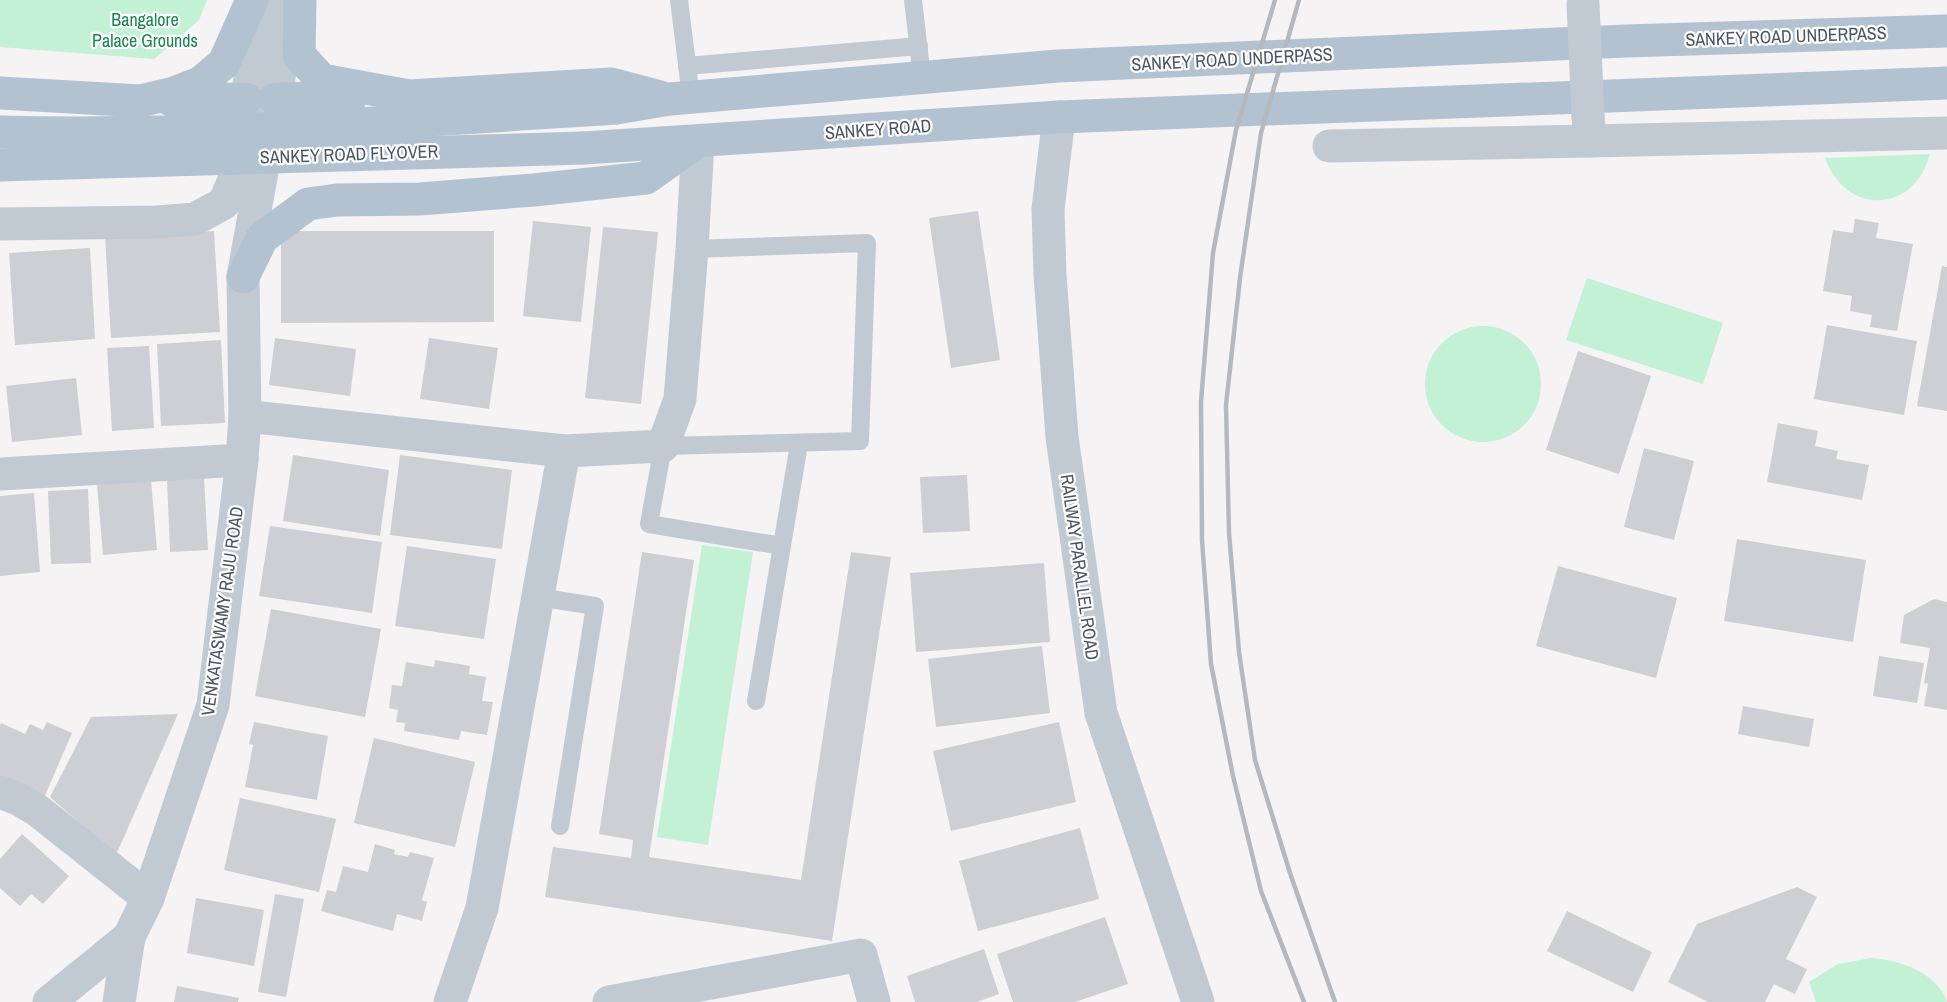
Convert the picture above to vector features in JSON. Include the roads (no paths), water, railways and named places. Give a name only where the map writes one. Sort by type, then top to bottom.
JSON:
[{"type":"main road","points":[[140,101],[174,93],[200,83],[224,63],[252,0]]},
{"type":"main road","points":[[300,0],[299,55],[322,80],[409,96]]},
{"type":"main road","name":"SANKEY ROAD UNDERPASS","points":[[921,61],[1068,66],[1626,41],[1947,31]]},
{"type":"main road","points":[[0,93],[140,101],[409,96],[611,84],[681,98],[921,61]]},
{"type":"main road","points":[[1059,117],[1947,83]]},
{"type":"main road","name":"SANKEY ROAD FLYOVER","points":[[0,132],[66,134],[340,126],[616,108],[681,98]]},
{"type":"main road","name":"SANKEY ROAD","points":[[698,141],[1059,117]]},
{"type":"main road","points":[[243,277],[262,238],[308,204],[337,200],[431,198],[646,178],[698,141]]},
{"type":"main road","name":"SANKEY ROAD FLYOVER","points":[[0,165],[584,147],[698,141]]},
{"type":"street","points":[[261,99],[266,0]]},
{"type":"street","points":[[0,224],[157,222],[195,219],[224,203],[234,180],[293,0]]},
{"type":"street","points":[[1583,2],[1589,129]]},
{"type":"street","name":"VENKATASWAMY RAJU ROAD","points":[[49,1002],[129,938],[148,898],[213,705],[242,460],[245,416],[243,277],[261,99]]},
{"type":"street","name":"RAILWAY PARALLEL ROAD","points":[[1059,117],[1048,209],[1051,287],[1062,437],[1101,713],[1198,1002]]},
{"type":"street","points":[[1329,146],[1589,129],[1947,133]]},
{"type":"street","points":[[245,416],[564,451],[663,446],[680,399],[698,141]]},
{"type":"street","points":[[450,1002],[482,908],[564,451]]},
{"type":"street","points":[[0,474],[242,460]]},
{"type":"street","points":[[0,792],[37,810],[148,898]]},
{"type":"street","points":[[119,1002],[129,938]]},
{"type":"street","points":[[609,1002],[861,955],[874,1002]]},
{"type":"lane","points":[[679,0],[687,66],[681,98]]},
{"type":"lane","points":[[687,66],[921,61],[913,0]]},
{"type":"lane","points":[[692,249],[867,243],[860,441],[663,446],[649,524],[782,546]]},
{"type":"lane","points":[[756,701],[799,444]]},
{"type":"lane","points":[[538,597],[595,606],[560,826]]},
{"type":"railway","points":[[1275,0],[1236,130],[1213,253],[1201,402],[1202,540],[1211,664],[1233,776],[1261,891],[1304,1002]]},
{"type":"railway","points":[[1299,0],[1261,133],[1240,278],[1226,405],[1229,533],[1239,652],[1255,760],[1291,876],[1335,1002]]},
{"type":"park label","name":"Bangalore Palace Grounds","points":[[145,29]]}]
